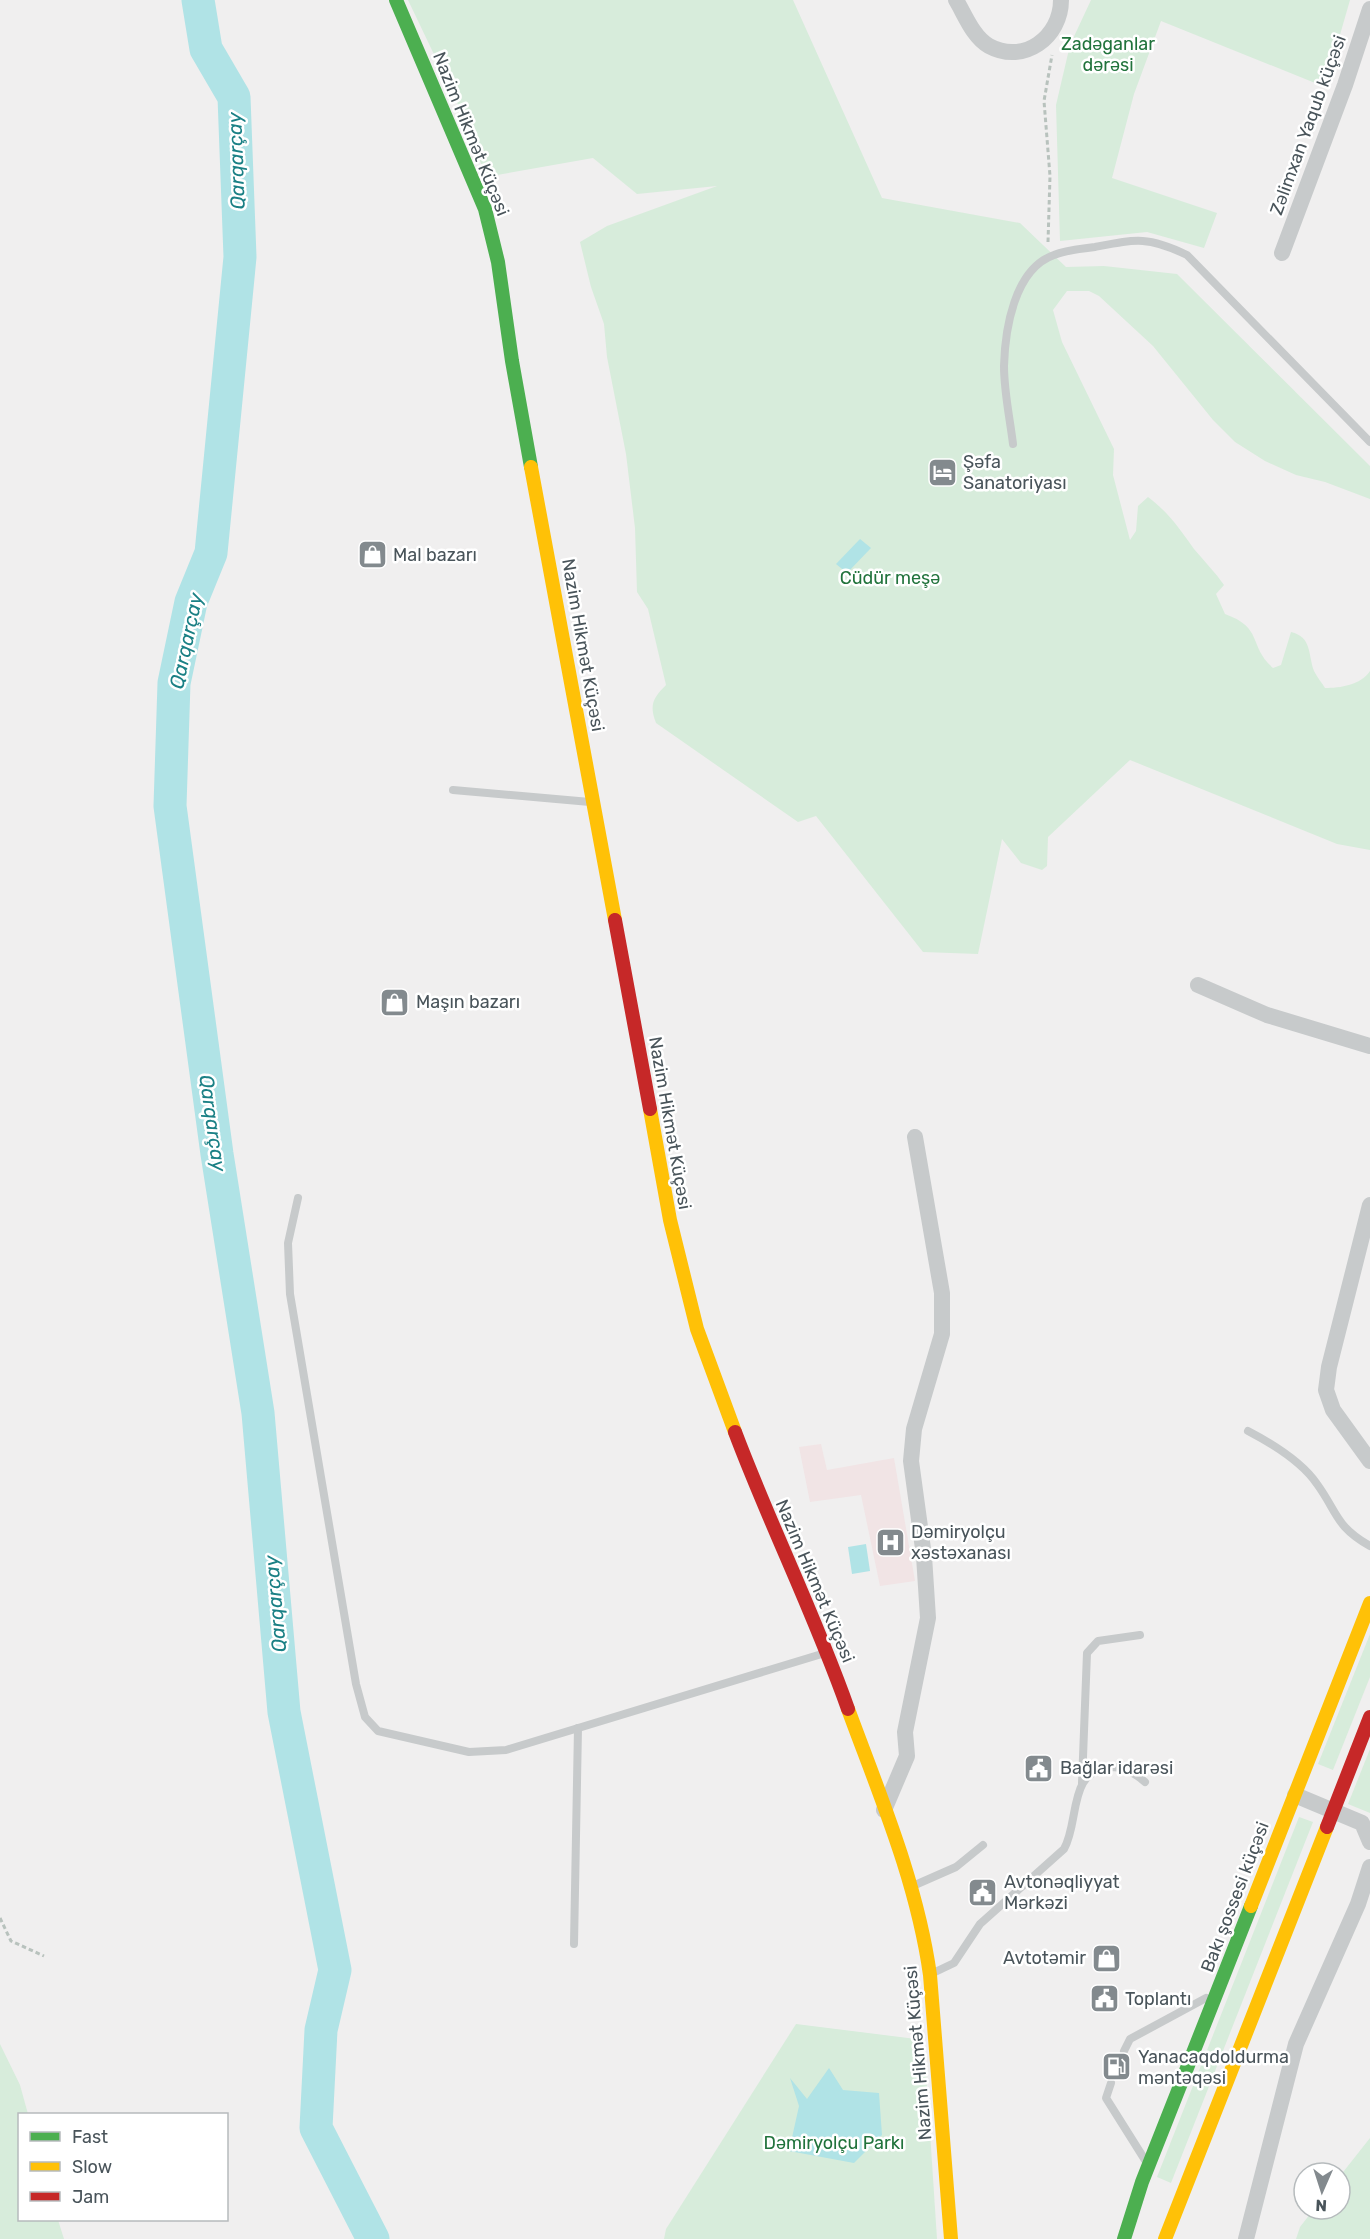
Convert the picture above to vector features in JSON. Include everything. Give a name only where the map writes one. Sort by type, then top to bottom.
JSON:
[{"type":"main road","name":"Nazim Hikmət Küçəsi","points":[[396,0],[436,89],[485,209],[498,262],[512,361],[670,1220],[697,1329],[762,1504],[828,1652],[912,1886],[924,1933],[930,1975],[950,2238]]},
{"type":"main road","name":"Bakı şossesi küçəsi","points":[[1124,2239],[1149,2166],[1370,1603]]},
{"type":"main road","points":[[1165,2239],[1370,1717]]},
{"type":"street","points":[[956,0],[973,30],[989,45],[1011,53],[1042,44],[1054,30],[1061,0]]},
{"type":"street","name":"Zəlimxan Yaqub küçəsi","points":[[1282,253],[1345,85],[1370,9]]},
{"type":"street","points":[[1198,985],[1267,1015],[1370,1046]]},
{"type":"street","points":[[884,1810],[907,1755],[905,1731],[928,1618],[924,1556],[911,1461],[914,1429],[942,1334],[942,1293],[915,1137]]},
{"type":"street","points":[[1370,1205],[1329,1367],[1326,1390],[1334,1410],[1370,1461]]},
{"type":"street","points":[[1295,1795],[1362,1823],[1370,1842]]},
{"type":"street","points":[[1246,2239],[1296,2044],[1358,1904],[1370,1867]]},
{"type":"lane","points":[[1013,444],[1004,369],[1006,340],[1015,300],[1029,274],[1052,255],[1138,239],[1163,243],[1187,255],[1370,442]]},
{"type":"lane","points":[[453,789],[593,802]]},
{"type":"lane","points":[[298,1198],[288,1243],[290,1294],[356,1684],[365,1717],[378,1731],[469,1752],[506,1750],[828,1652]]},
{"type":"lane","points":[[1248,1431],[1262,1438],[1305,1471],[1317,1484],[1337,1521],[1356,1538],[1370,1546]]},
{"type":"lane","points":[[930,1975],[954,1963],[980,1924],[1064,1849],[1072,1832],[1075,1803],[1082,1784],[1087,1653],[1098,1641],[1140,1635]]},
{"type":"lane","points":[[574,1944],[578,1728]]},
{"type":"lane","points":[[1082,1784],[1097,1771],[1118,1767],[1128,1770],[1144,1782]]},
{"type":"lane","points":[[912,1886],[956,1867],[982,1845]]},
{"type":"lane","points":[[1124,2051],[1130,2039],[1217,1992]]},
{"type":"lane","points":[[1112,2083],[1106,2098],[1149,2166]]},
{"type":"path","points":[[1052,255],[1048,242],[1050,176],[1044,102],[1054,30]]},
{"type":"path","points":[[0,1918],[11,1941],[45,1956]]},
{"type":"shaded area","name":"Dəmiryolçu xəstəxanası","points":[[821,1444],[827,1470],[894,1458],[915,1581],[880,1586],[861,1495],[810,1502],[799,1447]]},
{"type":"green space","name":"Cüdür meşə","points":[[408,0],[793,0],[882,198],[1020,223],[1066,267],[1104,266],[1177,274],[1370,466],[1370,499],[1325,482],[1296,475],[1265,461],[1235,442],[1213,420],[1153,346],[1099,296],[1089,291],[1067,291],[1053,310],[1062,342],[1114,449],[1113,475],[1130,540],[1136,531],[1138,506],[1148,497],[1173,521],[1221,580],[1224,585],[1216,594],[1225,614],[1237,619],[1251,631],[1260,652],[1273,668],[1281,665],[1291,632],[1298,634],[1306,642],[1314,671],[1325,688],[1356,683],[1370,671],[1370,850],[1337,844],[1130,760],[1048,837],[1047,866],[1042,870],[1021,863],[1002,839],[978,954],[923,952],[816,816],[798,822],[656,723],[653,711],[654,702],[666,685],[648,609],[637,592],[635,528],[626,454],[607,357],[604,324],[591,287],[580,242],[607,226],[717,186],[637,194],[593,158],[486,177],[462,113]]},
{"type":"green space","name":"Zadəganlar dərəsi","points":[[1091,0],[1350,0],[1325,87],[1161,21],[1134,94],[1112,178],[1217,213],[1204,248],[1147,232],[1060,241],[1056,105],[1070,45]]},
{"type":"green space","points":[[1370,1634],[1370,1677],[1333,1770],[1318,1764]]},
{"type":"green space","points":[[1370,1749],[1370,1813],[1348,1804]]},
{"type":"green space","points":[[1299,1817],[1313,1822],[1171,2183],[1157,2177]]},
{"type":"green space","name":"Dəmiryolçu Parkı","points":[[796,2024],[924,2040],[937,2239],[664,2239],[666,2229]]},
{"type":"green space","points":[[0,2044],[20,2085],[28,2113],[18,2113],[18,2221],[58,2221],[64,2239],[0,2239]]},
{"type":"green space","points":[[1370,2138],[1370,2239],[1296,2239],[1305,2221],[1352,2221],[1352,2161]]},
{"type":"water","points":[[860,539],[871,548],[847,573],[836,564]]},
{"type":"water","points":[[866,1544],[870,1571],[852,1574],[848,1547]]},
{"type":"water","points":[[829,2068],[843,2090],[879,2093],[882,2135],[854,2163],[789,2151],[799,2106],[790,2078],[807,2099]]},
{"type":"waterway","name":"Qarqarçay","points":[[198,0],[206,49],[234,97],[240,257],[211,553],[191,602],[174,683],[170,806],[217,1154],[258,1413],[284,1712],[335,1970],[321,2030],[316,2128],[373,2239]]},
{"type":"traffic: fast","points":[[396,0],[485,209],[498,262],[512,361],[531,467]]},
{"type":"traffic: fast","points":[[1124,2239],[1142,2182],[1251,1906]]},
{"type":"traffic: slow","points":[[531,467],[615,920]]},
{"type":"traffic: slow","points":[[650,1109],[670,1220],[697,1329],[735,1432]]},
{"type":"traffic: slow","points":[[1251,1906],[1370,1603]]},
{"type":"traffic: slow","points":[[848,1709],[907,1873],[924,1940],[930,1975],[951,2239]]},
{"type":"traffic: slow","points":[[1165,2239],[1327,1827]]},
{"type":"traffic: jam","points":[[615,920],[650,1109]]},
{"type":"traffic: jam","points":[[735,1432],[848,1709]]},
{"type":"traffic: jam","points":[[1327,1827],[1370,1717]]},
{"type":"place","name":"Şəfa Sanatoriyası","points":[[942,472]]},
{"type":"place","name":"Mal bazarı","points":[[372,555]]},
{"type":"place","name":"Maşın bazarı","points":[[395,1002]]},
{"type":"place","name":"Dəmiryolçu xəstəxanası","points":[[890,1542]]},
{"type":"place","name":"Bağlar idarəsi","points":[[1039,1768]]},
{"type":"place","name":"Avtonəqliyyat Mərkəzi","points":[[983,1892]]},
{"type":"place","name":"Avtotəmir","points":[[1107,1958]]},
{"type":"place","name":"Toplantı","points":[[1104,1999]]},
{"type":"place","name":"Yanacaqdoldurma məntəqəsi","points":[[1117,2067]]}]
